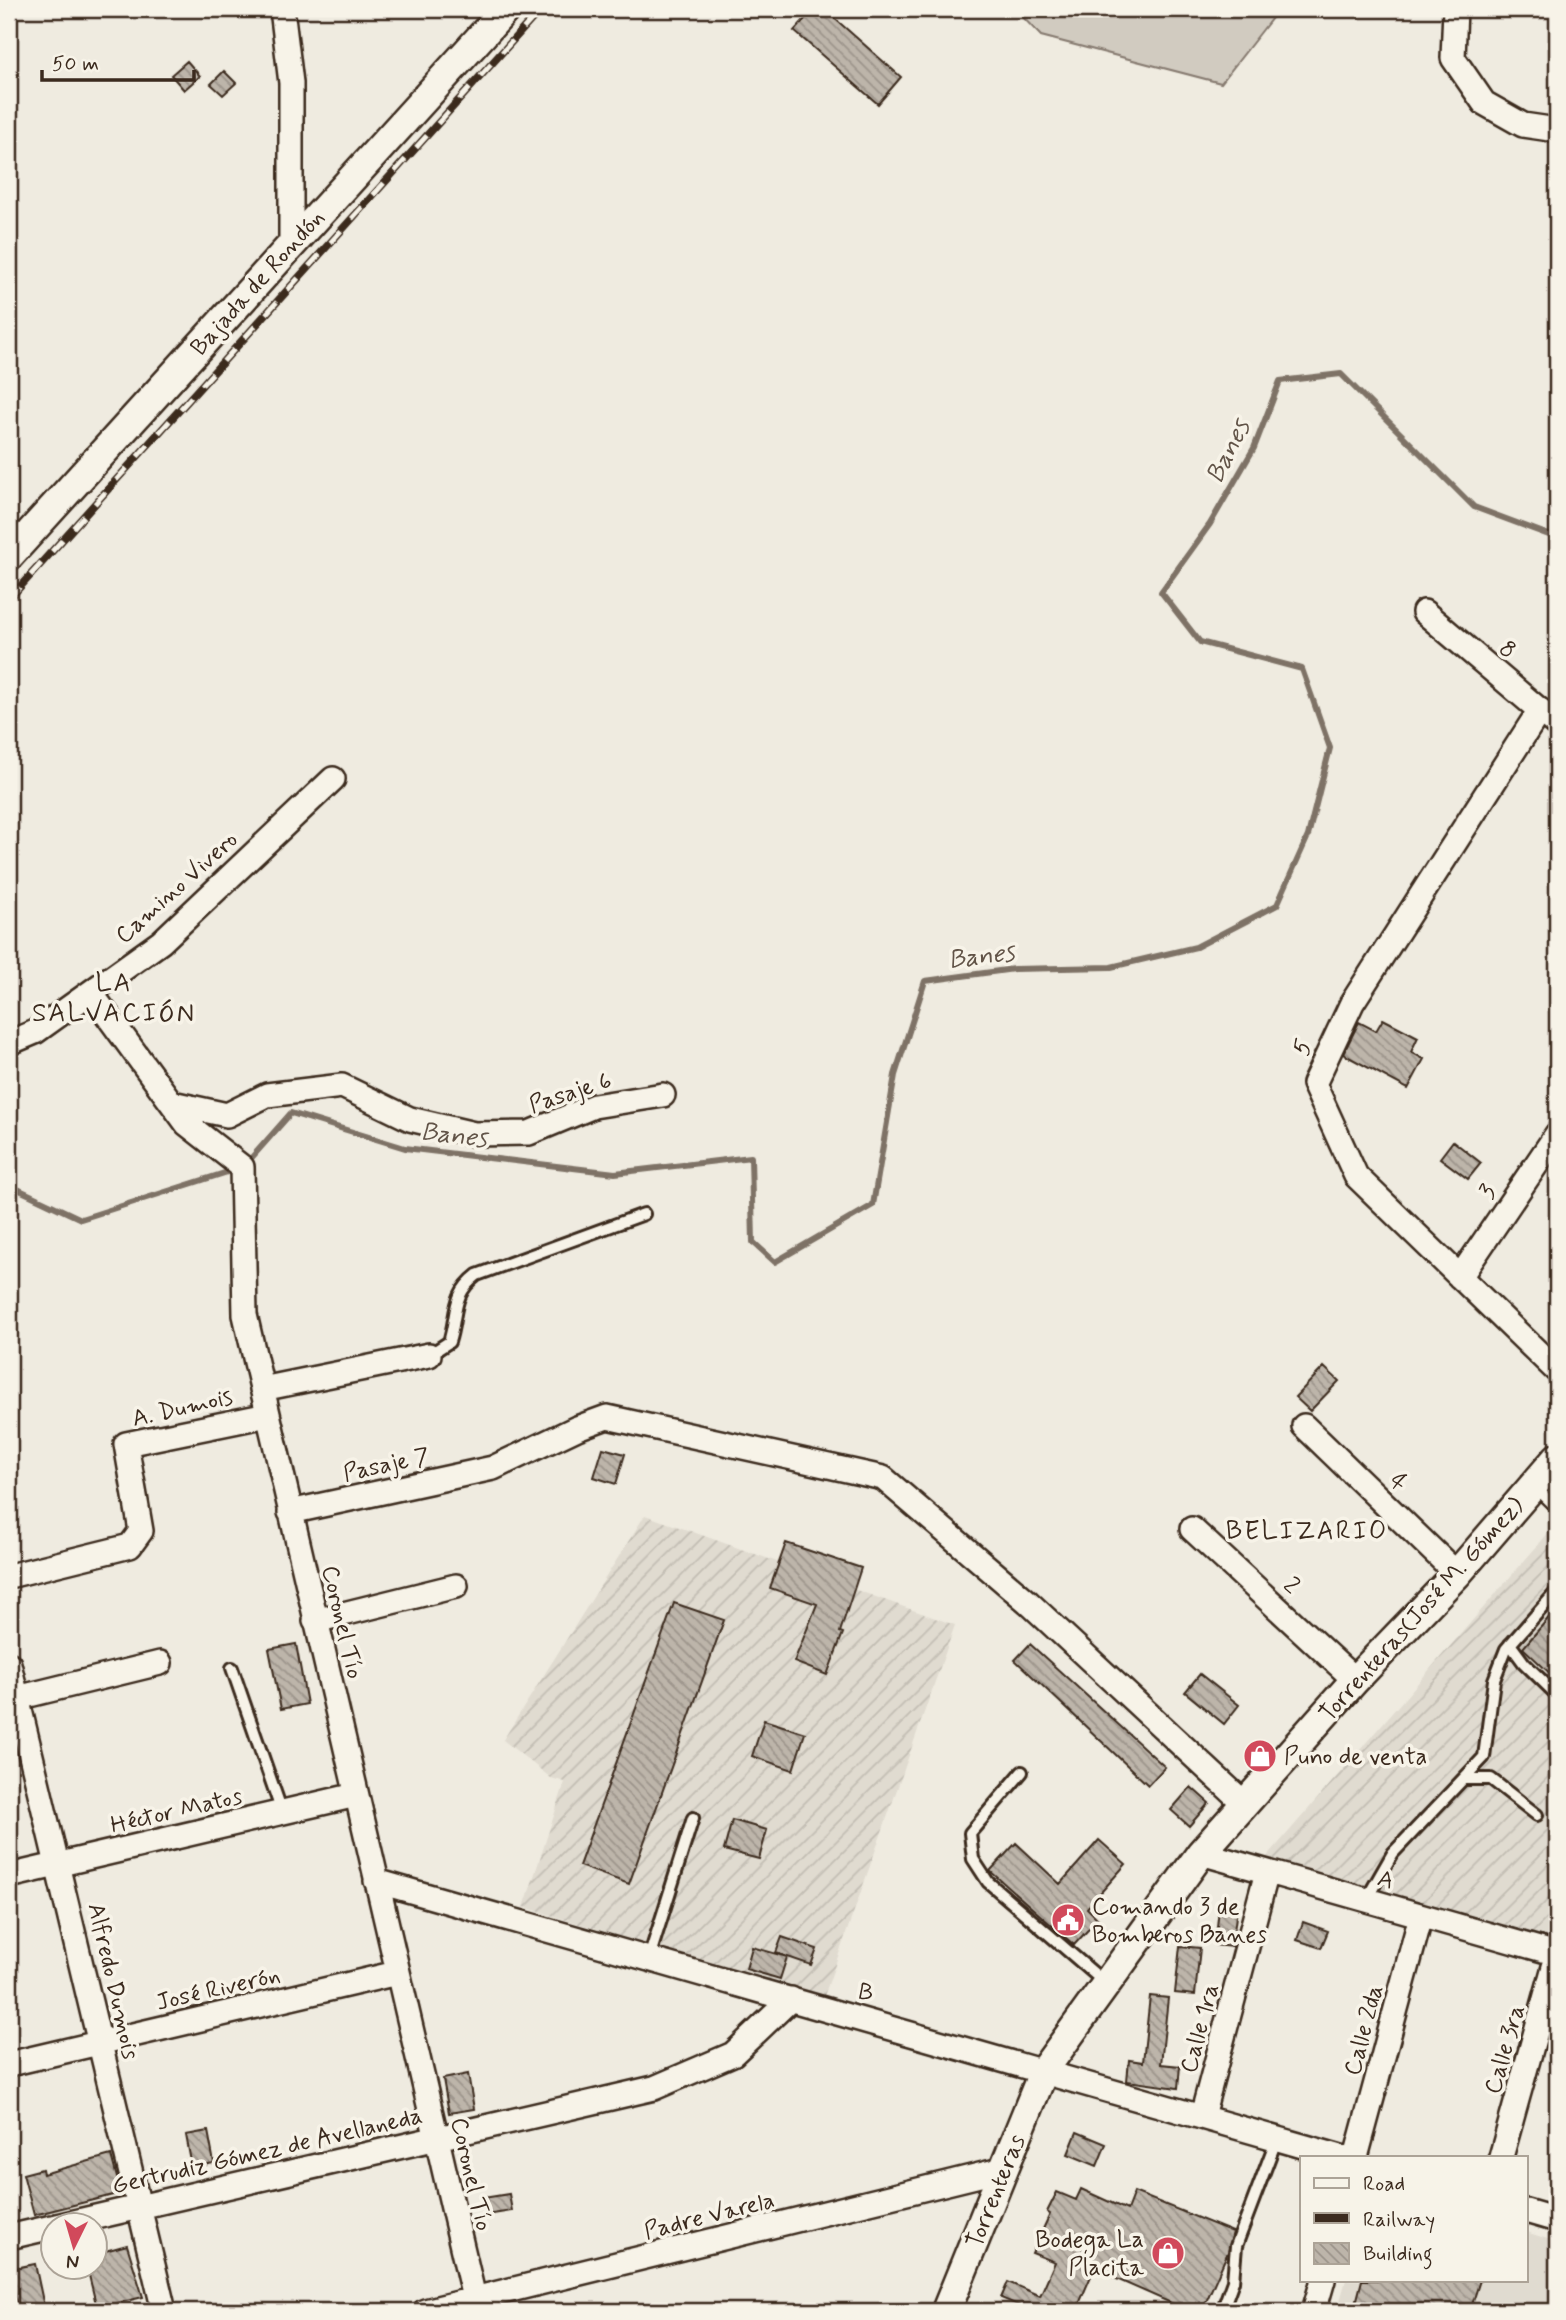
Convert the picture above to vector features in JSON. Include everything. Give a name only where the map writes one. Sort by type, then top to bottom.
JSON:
[{"type":"street","points":[[282,9],[291,83],[291,245]]},
{"type":"street","name":"Bajada de Rondón","points":[[9,556],[506,9]]},
{"type":"street","points":[[1455,9],[1453,58],[1484,103],[1524,125],[1557,130]]},
{"type":"street","name":"8","points":[[1424,612],[1549,718]]},
{"type":"street","name":"5","points":[[1549,718],[1352,1003],[1314,1084],[1356,1175],[1557,1371]]},
{"type":"street","name":"Camino Vivero","points":[[9,1044],[35,1032],[161,942],[332,779]]},
{"type":"street","name":"Coronel Tío","points":[[91,993],[187,1124],[242,1167],[245,1315],[476,2306]]},
{"type":"street","name":"Pasaje 6","points":[[172,1103],[227,1115],[267,1095],[342,1086],[410,1119],[474,1134],[529,1133],[594,1106],[663,1095]]},
{"type":"street","name":"3","points":[[1460,1277],[1557,1134]]},
{"type":"street","points":[[262,1389],[429,1355]]},
{"type":"street","name":"A. Dumois","points":[[9,1576],[130,1546],[138,1540],[141,1531],[126,1444],[268,1415]]},
{"type":"street","name":"Pasaje 7","points":[[290,1511],[493,1468],[577,1428],[607,1418],[883,1478],[1028,1602],[1245,1804]]},
{"type":"street","name":"4","points":[[1304,1426],[1457,1574]]},
{"type":"street","name":"Torrenteras(José M. Gómez)","points":[[1106,1984],[1201,1853],[1356,1679],[1457,1574],[1556,1462]]},
{"type":"street","name":"2","points":[[1192,1529],[1356,1679]]},
{"type":"street","points":[[316,1621],[456,1586]]},
{"type":"street","points":[[17,1698],[160,1663]]},
{"type":"street","name":"Alfredo Dumois","points":[[9,1664],[164,2311]]},
{"type":"street","name":"Héctor Matos","points":[[9,1876],[355,1795]]},
{"type":"street","name":"A","points":[[1201,1853],[1557,1955]]},
{"type":"street","name":"Calle 1ra","points":[[1202,2116],[1267,1872]]},
{"type":"street","name":"B","points":[[376,1881],[1338,2156]]},
{"type":"street","name":"Calle 2da","points":[[1356,2156],[1421,1916]]},
{"type":"street","name":"Calle 3ra","points":[[1501,2156],[1557,1955]]},
{"type":"street","name":"José Riverón","points":[[9,2064],[397,1973]]},
{"type":"street","name":"Torrenteras","points":[[952,2310],[1044,2070],[1106,1984]]},
{"type":"street","name":"Gertrudiz Gómez de Avellaneda","points":[[108,2214],[654,2088],[733,2054],[791,1998]]},
{"type":"street","name":"Padre Varela","points":[[425,2311],[476,2306],[1004,2169]]},
{"type":"street","points":[[1528,2212],[1557,2220]]},
{"type":"street","name":"Gertrudiz Gómez de Avellaneda","points":[[9,2237],[38,2230]]},
{"type":"street","points":[[1314,2311],[1322,2282]]},
{"type":"lane","points":[[429,1355],[449,1342],[456,1301],[463,1285],[477,1275],[644,1214]]},
{"type":"lane","points":[[1534,1486],[1557,1508]]},
{"type":"lane","points":[[1366,1900],[1393,1853],[1484,1758],[1494,1680],[1510,1644],[1557,1591]]},
{"type":"lane","points":[[1510,1644],[1524,1663],[1557,1695]]},
{"type":"lane","points":[[232,1668],[282,1812]]},
{"type":"lane","points":[[1022,1772],[970,1833],[973,1859],[988,1882],[1106,1984]]},
{"type":"lane","points":[[1464,1779],[1491,1779],[1537,1815]]},
{"type":"lane","points":[[649,1958],[693,1818]]},
{"type":"lane","points":[[1222,2311],[1233,2281],[1236,2246],[1277,2138]]},
{"type":"shaded area","points":[[1015,9],[1279,9],[1221,83],[1041,36]]},
{"type":"shaded area","points":[[645,1515],[955,1625],[823,1999],[524,1907],[565,1782],[551,1778],[503,1740]]},
{"type":"shaded area","points":[[1557,1523],[1557,1923],[1541,1941],[1265,1859]]},
{"type":"shaded area","points":[[1528,2233],[1557,2242],[1557,2311],[1337,2311],[1345,2282],[1528,2282]]},
{"type":"building","points":[[814,9],[824,9],[901,77],[878,104],[794,31]]},
{"type":"building","points":[[187,61],[200,76],[184,90],[171,75]]},
{"type":"building","points":[[224,71],[236,83],[223,95],[211,84]]},
{"type":"building","points":[[1383,1019],[1418,1037],[1411,1052],[1424,1059],[1408,1089],[1343,1054],[1359,1022],[1376,1031]]},
{"type":"building","points":[[1453,1141],[1481,1163],[1468,1179],[1440,1158]]},
{"type":"building","points":[[1324,1367],[1339,1381],[1310,1411],[1295,1397]]},
{"type":"building","points":[[603,1448],[625,1454],[616,1484],[594,1477]]},
{"type":"building","points":[[786,1543],[861,1568],[840,1632],[843,1633],[827,1675],[794,1662],[817,1604],[770,1588]]},
{"type":"building","points":[[674,1603],[724,1620],[629,1884],[579,1866]]},
{"type":"building","points":[[1557,1608],[1557,1680],[1523,1648]]},
{"type":"building","points":[[296,1644],[307,1704],[281,1709],[269,1649]]},
{"type":"building","points":[[1030,1644],[1165,1767],[1148,1785],[1015,1660]]},
{"type":"building","points":[[1200,1674],[1239,1705],[1224,1724],[1185,1692]]},
{"type":"building","points":[[764,1720],[805,1733],[793,1770],[752,1756]]},
{"type":"building","points":[[1191,1787],[1209,1803],[1189,1826],[1171,1810]]},
{"type":"building","points":[[732,1820],[767,1830],[759,1859],[724,1850]]},
{"type":"building","points":[[1099,1840],[1126,1864],[1087,1908],[1098,1919],[1074,1945],[990,1871],[1016,1843],[1060,1884]]},
{"type":"building","points":[[1220,1899],[1238,1901],[1232,1947],[1215,1945]]},
{"type":"building","points":[[1303,1922],[1328,1931],[1321,1948],[1297,1940]]},
{"type":"building","points":[[782,1937],[817,1949],[811,1965],[776,1953]]},
{"type":"building","points":[[1180,1946],[1200,1948],[1195,1995],[1175,1993]]},
{"type":"building","points":[[752,1947],[787,1957],[780,1979],[746,1969]]},
{"type":"building","points":[[1150,1996],[1168,1998],[1161,2064],[1180,2066],[1178,2088],[1127,2081],[1129,2060],[1143,2062]]},
{"type":"building","points":[[468,2074],[474,2109],[449,2113],[443,2079]]},
{"type":"building","points":[[208,2131],[214,2163],[192,2167],[186,2135]]},
{"type":"building","points":[[1077,2132],[1106,2144],[1097,2166],[1068,2154]]},
{"type":"building","points":[[111,2155],[121,2193],[34,2215],[23,2174],[42,2169],[43,2174]]},
{"type":"building","points":[[1081,2189],[1127,2210],[1134,2192],[1233,2232],[1228,2252],[1202,2311],[1189,2311],[1094,2269],[1076,2311],[1032,2311],[1001,2298],[1008,2282],[1040,2296],[1055,2262],[1032,2253],[1050,2214],[1047,2212],[1057,2192],[1076,2200]]},
{"type":"building","points":[[509,2194],[512,2211],[486,2215],[483,2198]]},
{"type":"building","points":[[127,2245],[143,2297],[97,2308],[91,2282],[108,2282],[108,2250]]},
{"type":"building","points":[[35,2264],[45,2311],[18,2311],[10,2269]]},
{"type":"building","points":[[1361,2282],[1479,2282],[1470,2311],[1354,2311]]},
{"type":"waterway","name":"Banes","points":[[246,1164],[291,1113],[405,1148],[615,1173],[751,1157],[753,1242],[775,1262],[873,1205],[895,1075],[925,981],[1014,969],[1111,967],[1196,947],[1277,905],[1308,836],[1330,748],[1302,669],[1200,642],[1161,592],[1210,524],[1254,448],[1280,381],[1341,374],[1474,507],[1557,538]]},
{"type":"waterway","name":"Banes","points":[[9,1185],[81,1219],[237,1169]]},
{"type":"railway","points":[[9,599],[541,9]]},
{"type":"place","name":"Puno de venta","points":[[1260,1756]]},
{"type":"place","name":"Comando 3 de Bomberos Banes","points":[[1068,1920]]},
{"type":"place","name":"Bodega La Placita","points":[[1168,2253]]},
{"type":"district","name":"LA SALVACIÓN","points":[[114,997]]},
{"type":"district","name":"BELIZARIO","points":[[1307,1530]]}]
